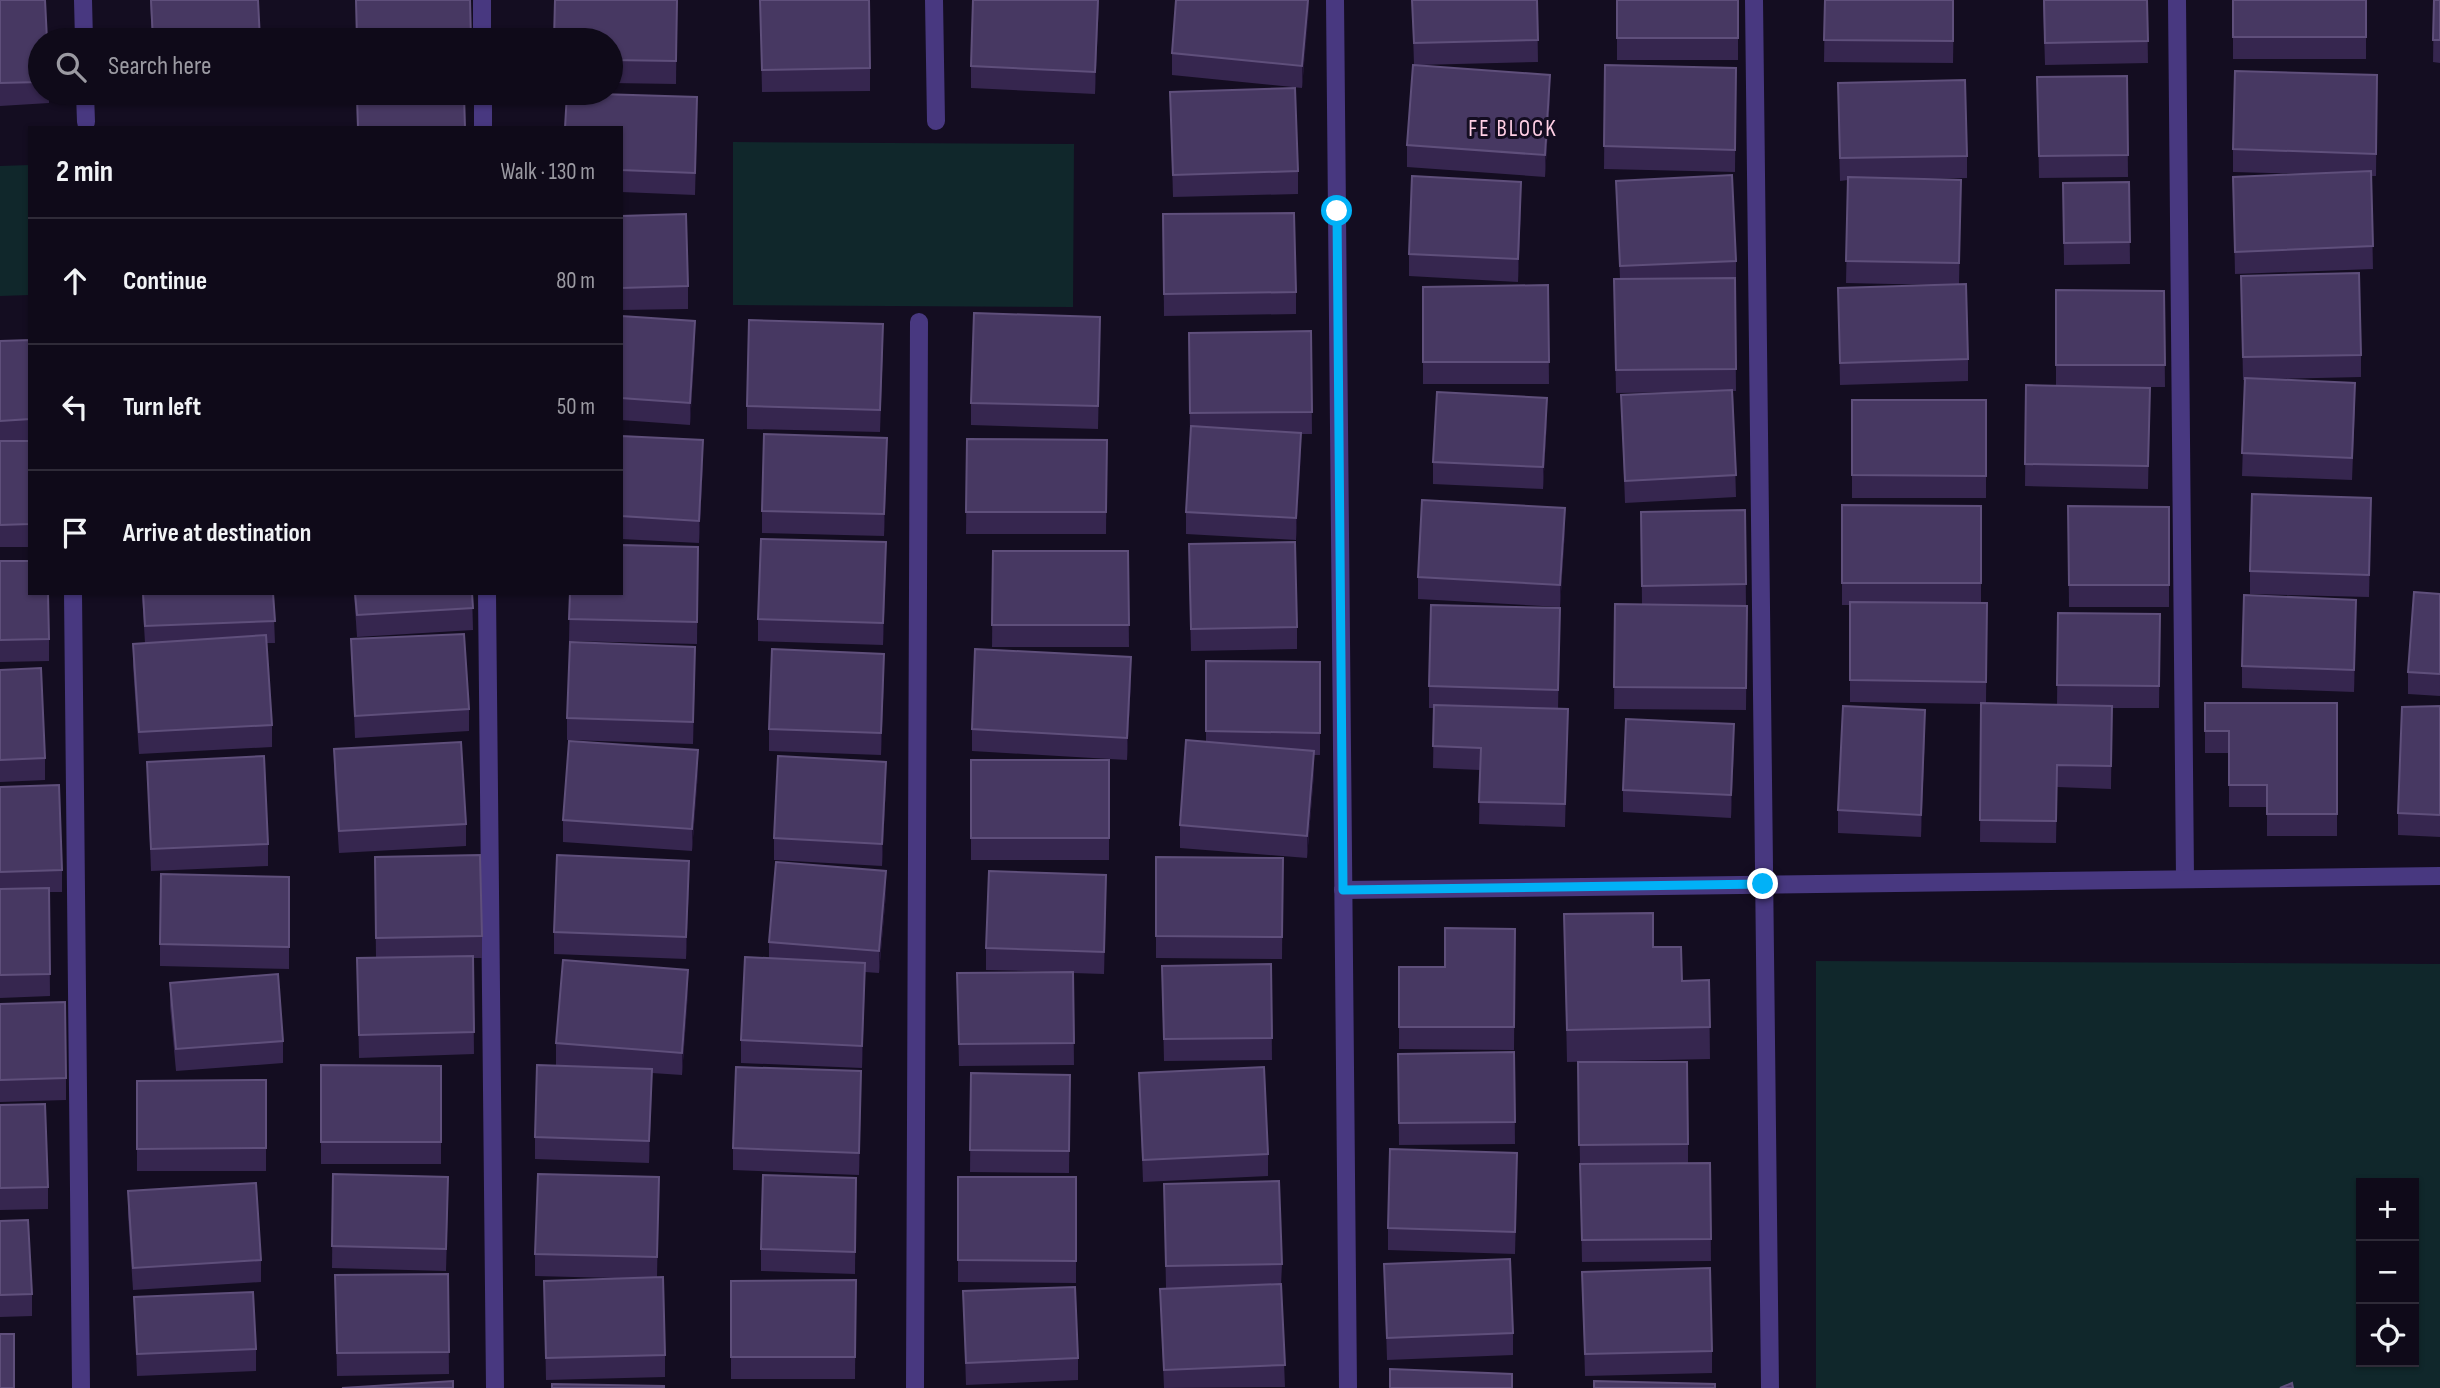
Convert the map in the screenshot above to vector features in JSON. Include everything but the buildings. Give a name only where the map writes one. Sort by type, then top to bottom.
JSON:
[{"type":"street","points":[[83,0],[84,28]]},
{"type":"street","points":[[482,0],[482,28]]},
{"type":"street","points":[[934,0],[936,121]]},
{"type":"street","points":[[1335,0],[1348,1388]]},
{"type":"street","points":[[1754,0],[1770,1388]]},
{"type":"street","points":[[2176,0],[2185,879]]},
{"type":"street","points":[[85,105],[86,122]]},
{"type":"street","points":[[483,105],[483,126]]},
{"type":"street","points":[[915,1388],[919,322]]},
{"type":"street","points":[[73,595],[81,1388]]},
{"type":"street","points":[[488,595],[495,1388]]},
{"type":"street","points":[[1343,890],[2440,876]]},
{"type":"green space","points":[[733,142],[1074,144],[1073,307],[733,305]]},
{"type":"green space","points":[[28,165],[28,295],[0,296],[0,166]]},
{"type":"green space","points":[[1816,961],[2440,964],[2440,1388],[1816,1388]]},
{"type":"district","name":"FE BLOCK","points":[[1513,128]]},
{"type":"route","points":[[1337,211],[1343,890],[1763,884]]}]
